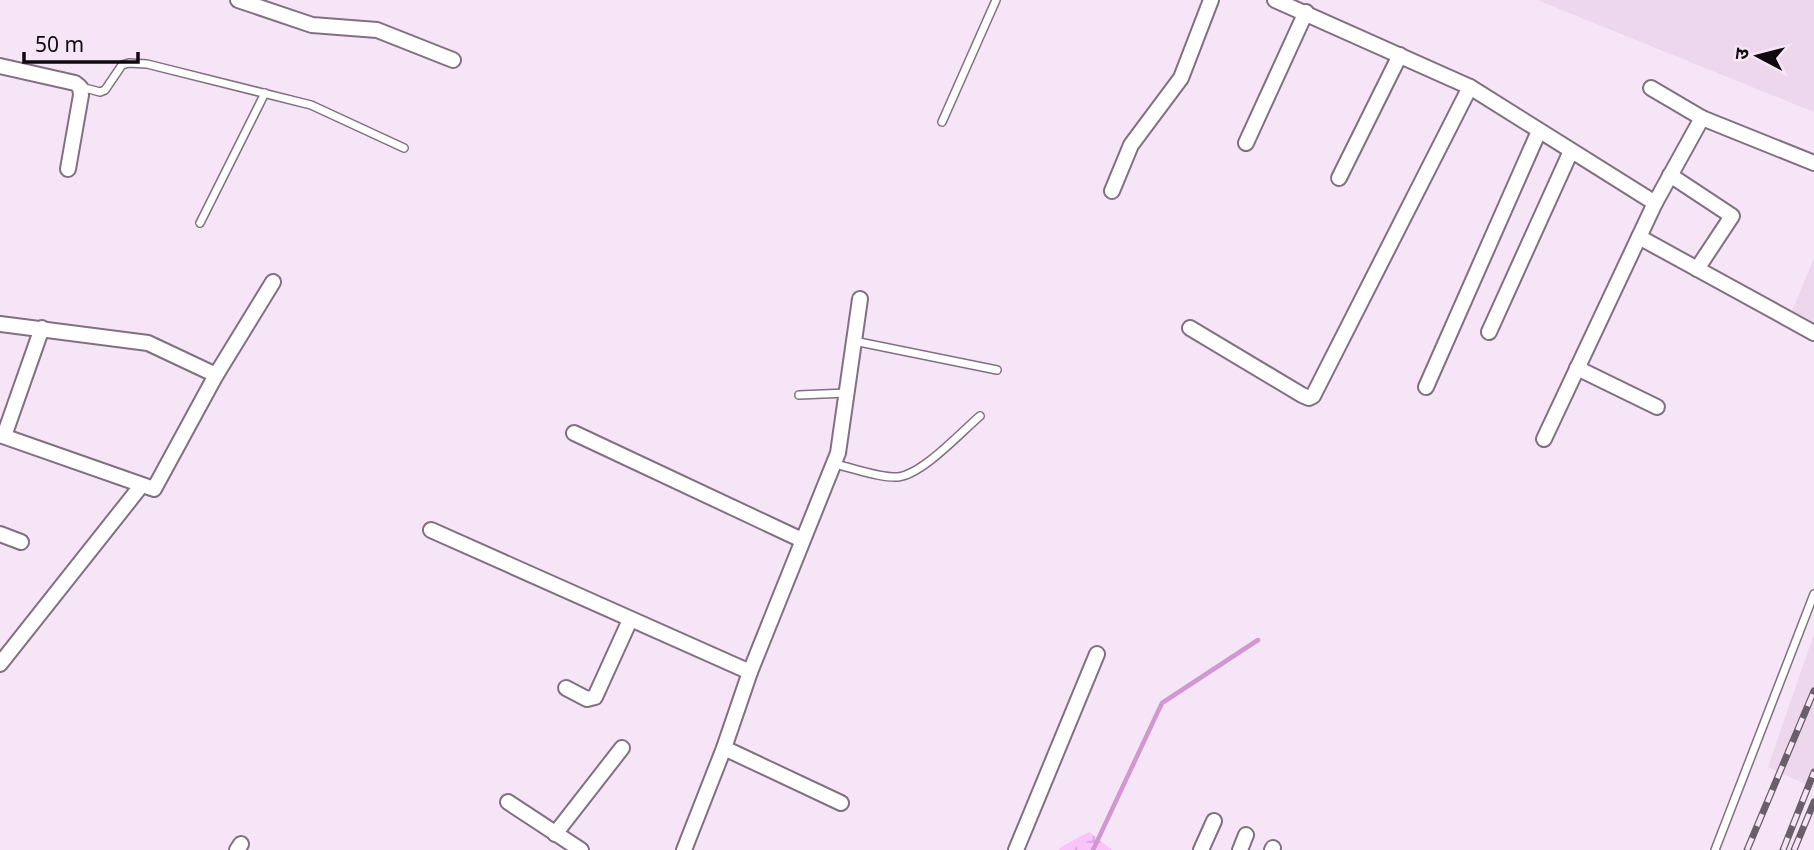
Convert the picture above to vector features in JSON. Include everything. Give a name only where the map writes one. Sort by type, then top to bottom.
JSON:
[{"type":"street","points":[[238,0],[312,25],[377,30],[453,60]]},
{"type":"street","points":[[1112,191],[1131,145],[1181,78],[1211,0]]},
{"type":"street","points":[[1275,0],[1470,87],[1655,203]]},
{"type":"street","points":[[1246,143],[1306,12]]},
{"type":"street","points":[[1339,178],[1400,55]]},
{"type":"street","points":[[0,66],[75,83],[80,87],[81,95],[68,169]]},
{"type":"street","points":[[1190,328],[1302,395],[1310,398],[1313,396],[1470,87]]},
{"type":"street","points":[[1651,88],[1702,118],[1814,163]]},
{"type":"street","points":[[1544,439],[1655,203],[1702,118]]},
{"type":"street","points":[[1426,387],[1539,131]]},
{"type":"street","points":[[1489,332],[1571,151]]},
{"type":"street","points":[[1670,175],[1732,216],[1698,269]]},
{"type":"street","points":[[1639,237],[1814,333]]},
{"type":"street","points":[[42,328],[2,435],[154,489],[216,375],[273,282]]},
{"type":"street","points":[[684,850],[750,672],[834,464],[841,442],[860,299]]},
{"type":"street","points":[[0,324],[148,343],[216,375]]},
{"type":"street","points":[[1577,368],[1657,407]]},
{"type":"street","points":[[574,433],[802,540]]},
{"type":"street","points":[[0,664],[141,486]]},
{"type":"street","points":[[431,530],[750,672]]},
{"type":"street","points":[[0,534],[21,542]]},
{"type":"street","points":[[566,688],[587,699],[595,696],[630,620]]},
{"type":"street","points":[[1016,850],[1097,654]]},
{"type":"street","points":[[555,834],[622,748]]},
{"type":"street","points":[[724,748],[841,803]]},
{"type":"street","points":[[508,802],[581,850]]},
{"type":"street","points":[[1201,850],[1214,821]]},
{"type":"street","points":[[1240,850],[1246,835]]},
{"type":"lane","points":[[942,122],[996,0]]},
{"type":"lane","points":[[80,87],[100,92],[105,90],[122,65],[147,64],[311,105],[404,148]]},
{"type":"lane","points":[[200,223],[265,93]]},
{"type":"lane","points":[[855,341],[998,370]]},
{"type":"lane","points":[[799,395],[848,393]]},
{"type":"lane","points":[[834,464],[895,477],[908,475],[920,468],[980,416]]},
{"type":"lane","points":[[1715,850],[1814,594]]},
{"type":"shaded area","points":[[1537,0],[1814,0],[1814,112]]},
{"type":"shaded area","points":[[1814,258],[1814,322],[1792,311]]},
{"type":"shaded area","points":[[1814,634],[1814,788],[1768,767]]},
{"type":"green space","points":[[1089,832],[1112,850],[1059,850],[1061,847]]},
{"type":"waterway","points":[[1093,850],[1162,703],[1258,640]]},
{"type":"railway","points":[[1747,850],[1814,691]]},
{"type":"railway","points":[[1783,850],[1814,772]]},
{"type":"railway","points":[[1794,850],[1814,802]]}]
